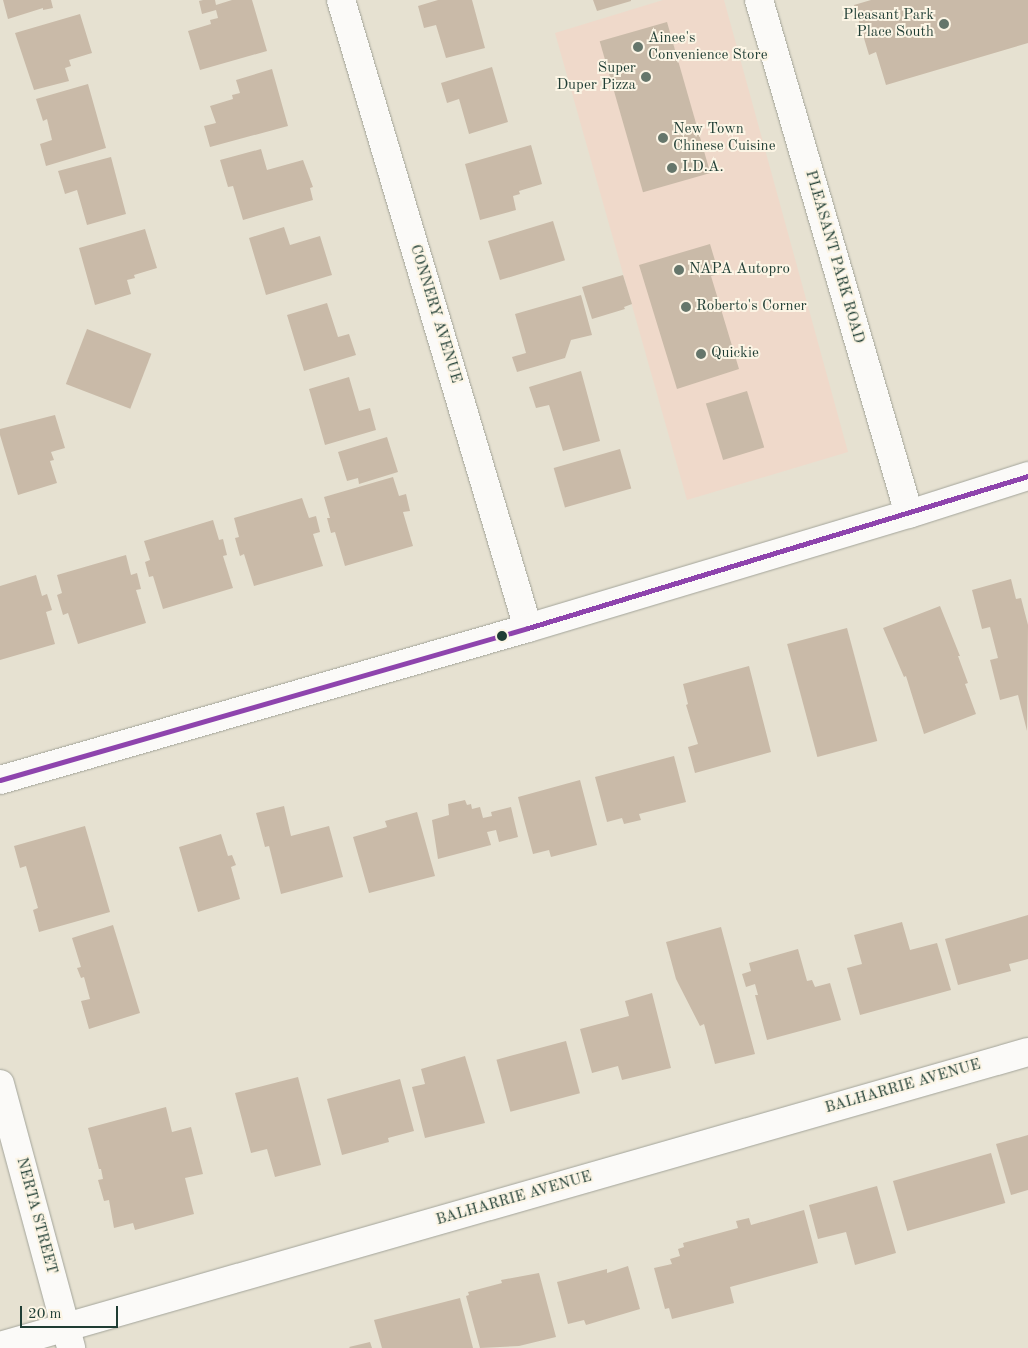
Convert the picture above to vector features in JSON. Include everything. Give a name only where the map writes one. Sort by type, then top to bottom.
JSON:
[{"type":"street","name":"CONNERY AVENUE","points":[[341,0],[528,628]]},
{"type":"street","name":"PLEASANT PARK ROAD","points":[[759,0],[909,514]]},
{"type":"street","points":[[0,780],[528,628],[909,514],[1028,476]]},
{"type":"street","name":"BALHARRIE AVENUE","points":[[0,1346],[68,1338],[1028,1052]]},
{"type":"street","name":"NERTA STREET","points":[[0,1084],[68,1338]]},
{"type":"shaded area","points":[[663,0],[724,0],[848,452],[687,500],[555,33]]},
{"type":"building","points":[[3,0],[51,0],[53,8],[43,10],[43,8],[8,19]]},
{"type":"building","points":[[215,0],[216,5],[232,0],[252,0],[267,51],[200,70],[188,31],[211,24],[210,20],[218,18],[216,10],[202,14],[199,1]]},
{"type":"building","points":[[438,0],[472,0],[485,48],[446,58],[436,25],[424,28],[418,6]]},
{"type":"building","points":[[593,0],[631,0],[631,1],[597,11]]},
{"type":"building","name":"Pleasant Park Place South","points":[[871,0],[1028,0],[1028,43],[886,85],[876,52],[869,55],[854,5]]},
{"type":"building","points":[[80,14],[92,53],[69,60],[71,66],[65,68],[69,81],[34,90],[15,33]]},
{"type":"building","points":[[667,22],[710,173],[643,192],[600,41]]},
{"type":"building","points":[[492,67],[508,122],[469,134],[459,99],[447,103],[441,83]]},
{"type":"building","points":[[272,69],[288,126],[210,147],[204,126],[216,123],[210,106],[233,99],[232,95],[240,93],[236,80]]},
{"type":"building","points":[[88,84],[106,148],[46,166],[40,144],[52,140],[47,119],[43,121],[36,99]]},
{"type":"building","points":[[531,145],[542,184],[519,191],[520,194],[513,196],[516,210],[480,220],[465,164]]},
{"type":"building","points":[[261,149],[267,170],[303,160],[313,187],[310,188],[313,200],[243,220],[233,186],[228,187],[220,160]]},
{"type":"building","points":[[111,157],[126,214],[87,225],[77,190],[65,194],[58,171]]},
{"type":"building","points":[[553,221],[565,260],[500,280],[488,241]]},
{"type":"building","points":[[284,227],[290,245],[320,236],[332,275],[266,295],[249,238]]},
{"type":"building","points":[[145,229],[157,268],[134,275],[135,278],[127,280],[131,294],[95,305],[79,248]]},
{"type":"building","points":[[710,244],[719,274],[711,276],[739,369],[677,389],[639,265]]},
{"type":"building","points":[[623,275],[632,304],[624,307],[625,309],[592,319],[582,287]]},
{"type":"building","points":[[581,295],[592,335],[571,340],[565,358],[517,372],[512,357],[526,353],[515,314]]},
{"type":"building","points":[[327,303],[338,337],[349,334],[356,355],[304,371],[287,315]]},
{"type":"building","points":[[87,329],[151,354],[130,409],[66,384]]},
{"type":"building","points":[[581,371],[600,441],[563,451],[549,405],[536,408],[529,387]]},
{"type":"building","points":[[349,377],[359,411],[370,408],[376,430],[325,445],[309,389]]},
{"type":"building","points":[[747,391],[764,447],[723,460],[706,404]]},
{"type":"building","points":[[55,415],[65,448],[51,452],[54,460],[50,461],[57,483],[18,495],[0,435],[0,429]]},
{"type":"building","points":[[387,437],[398,472],[359,484],[358,478],[347,481],[338,452]]},
{"type":"building","points":[[620,449],[631,488],[565,507],[554,468]]},
{"type":"building","points":[[393,477],[399,496],[406,494],[410,511],[403,512],[413,546],[345,566],[335,532],[331,533],[327,518],[330,518],[324,497]]},
{"type":"building","points":[[302,498],[309,518],[316,516],[320,532],[313,534],[323,566],[254,586],[244,554],[240,556],[235,538],[239,537],[234,518]]},
{"type":"building","points":[[213,520],[219,540],[223,539],[227,555],[223,556],[233,588],[163,609],[153,576],[149,577],[145,562],[150,560],[144,541]]},
{"type":"building","points":[[126,555],[131,575],[137,573],[141,589],[136,590],[146,623],[78,644],[68,613],[63,615],[57,595],[62,593],[57,575]]},
{"type":"building","points":[[36,575],[42,596],[47,594],[52,610],[46,612],[55,644],[0,660],[0,586]]},
{"type":"building","points":[[1011,579],[1016,599],[1021,598],[1028,625],[1027,731],[1018,695],[1000,700],[990,660],[998,658],[990,627],[982,629],[972,590]]},
{"type":"building","points":[[940,606],[960,656],[958,656],[968,683],[965,684],[976,714],[924,734],[906,676],[904,677],[883,628]]},
{"type":"building","points":[[847,628],[877,741],[817,757],[787,644]]},
{"type":"building","points":[[749,666],[771,752],[695,773],[688,747],[698,744],[686,705],[688,704],[683,684]]},
{"type":"building","points":[[674,756],[686,802],[639,814],[641,820],[624,824],[622,818],[607,822],[595,777]]},
{"type":"building","points":[[580,780],[597,845],[551,857],[549,850],[533,854],[518,797]]},
{"type":"building","points":[[465,800],[467,805],[471,804],[472,809],[480,807],[483,818],[492,816],[491,812],[511,807],[518,837],[499,842],[496,830],[487,832],[491,845],[438,859],[432,820],[449,815],[448,804]]},
{"type":"building","points":[[284,806],[291,836],[329,826],[343,877],[281,894],[269,846],[265,847],[256,813]]},
{"type":"building","points":[[417,812],[435,876],[369,893],[353,837],[387,827],[385,821]]},
{"type":"building","points":[[85,826],[110,912],[39,932],[33,910],[38,908],[26,866],[20,868],[14,846]]},
{"type":"building","points":[[221,834],[228,856],[232,855],[236,865],[231,867],[240,899],[198,912],[179,847]]},
{"type":"building","points":[[1028,915],[1028,959],[1009,964],[1011,971],[958,985],[945,939]]},
{"type":"building","points":[[902,922],[910,950],[937,943],[951,990],[860,1015],[847,968],[862,964],[854,935]]},
{"type":"building","points":[[113,925],[140,1013],[89,1029],[81,1001],[90,999],[84,977],[81,978],[77,968],[81,967],[72,938]]},
{"type":"building","points":[[721,927],[755,1054],[715,1064],[704,1024],[700,1026],[676,979],[666,942]]},
{"type":"building","points":[[798,949],[807,981],[812,980],[815,987],[830,983],[841,1020],[767,1040],[755,995],[758,995],[755,984],[746,987],[742,974],[751,971],[749,963]]},
{"type":"building","points":[[652,993],[671,1068],[622,1080],[618,1066],[592,1073],[580,1029],[629,1016],[625,1001]]},
{"type":"building","points":[[566,1041],[580,1093],[510,1112],[496,1060]]},
{"type":"building","points":[[465,1056],[485,1123],[425,1138],[412,1087],[425,1084],[421,1069]]},
{"type":"building","points":[[298,1077],[321,1165],[275,1177],[267,1149],[251,1153],[235,1093]]},
{"type":"building","points":[[400,1079],[414,1131],[388,1138],[389,1142],[342,1155],[327,1099]]},
{"type":"building","points":[[166,1107],[172,1132],[191,1127],[203,1174],[185,1178],[194,1214],[135,1230],[133,1223],[114,1228],[109,1200],[104,1201],[98,1180],[103,1179],[88,1128]]},
{"type":"building","points":[[1028,1135],[1028,1190],[1011,1195],[996,1144]]},
{"type":"building","points":[[991,1153],[1005,1203],[907,1231],[893,1181]]},
{"type":"building","points":[[877,1186],[896,1253],[855,1265],[846,1232],[818,1239],[809,1205]]},
{"type":"building","points":[[804,1210],[818,1263],[730,1287],[734,1303],[672,1319],[669,1308],[665,1309],[654,1268],[672,1264],[670,1259],[680,1256],[678,1249],[684,1247],[683,1243],[738,1228],[736,1221],[749,1218],[751,1225]]},
{"type":"building","points":[[628,1266],[640,1309],[586,1325],[584,1320],[568,1324],[557,1282],[607,1269],[607,1273]]},
{"type":"building","points":[[539,1273],[556,1337],[519,1346],[480,1348],[466,1296],[469,1295],[468,1292],[502,1283],[501,1280]]},
{"type":"building","points":[[460,1298],[473,1348],[382,1348],[374,1320]]},
{"type":"building","points":[[370,1342],[372,1348],[349,1347]]},
{"type":"transit line","points":[[0,780],[528,628],[1028,476]]},
{"type":"place","name":"Pleasant Park Place South","points":[[944,24]]},
{"type":"place","name":"Ainee's Convenience Store","points":[[638,47]]},
{"type":"place","name":"Super Duper Pizza","points":[[646,77]]},
{"type":"place","name":"New Town Chinese Cuisine","points":[[663,138]]},
{"type":"place","name":"I.D.A.","points":[[672,168]]},
{"type":"place","name":"NAPA Autopro","points":[[679,270]]},
{"type":"place","name":"Roberto's Corner","points":[[686,307]]},
{"type":"place","name":"Quickie","points":[[701,354]]}]
